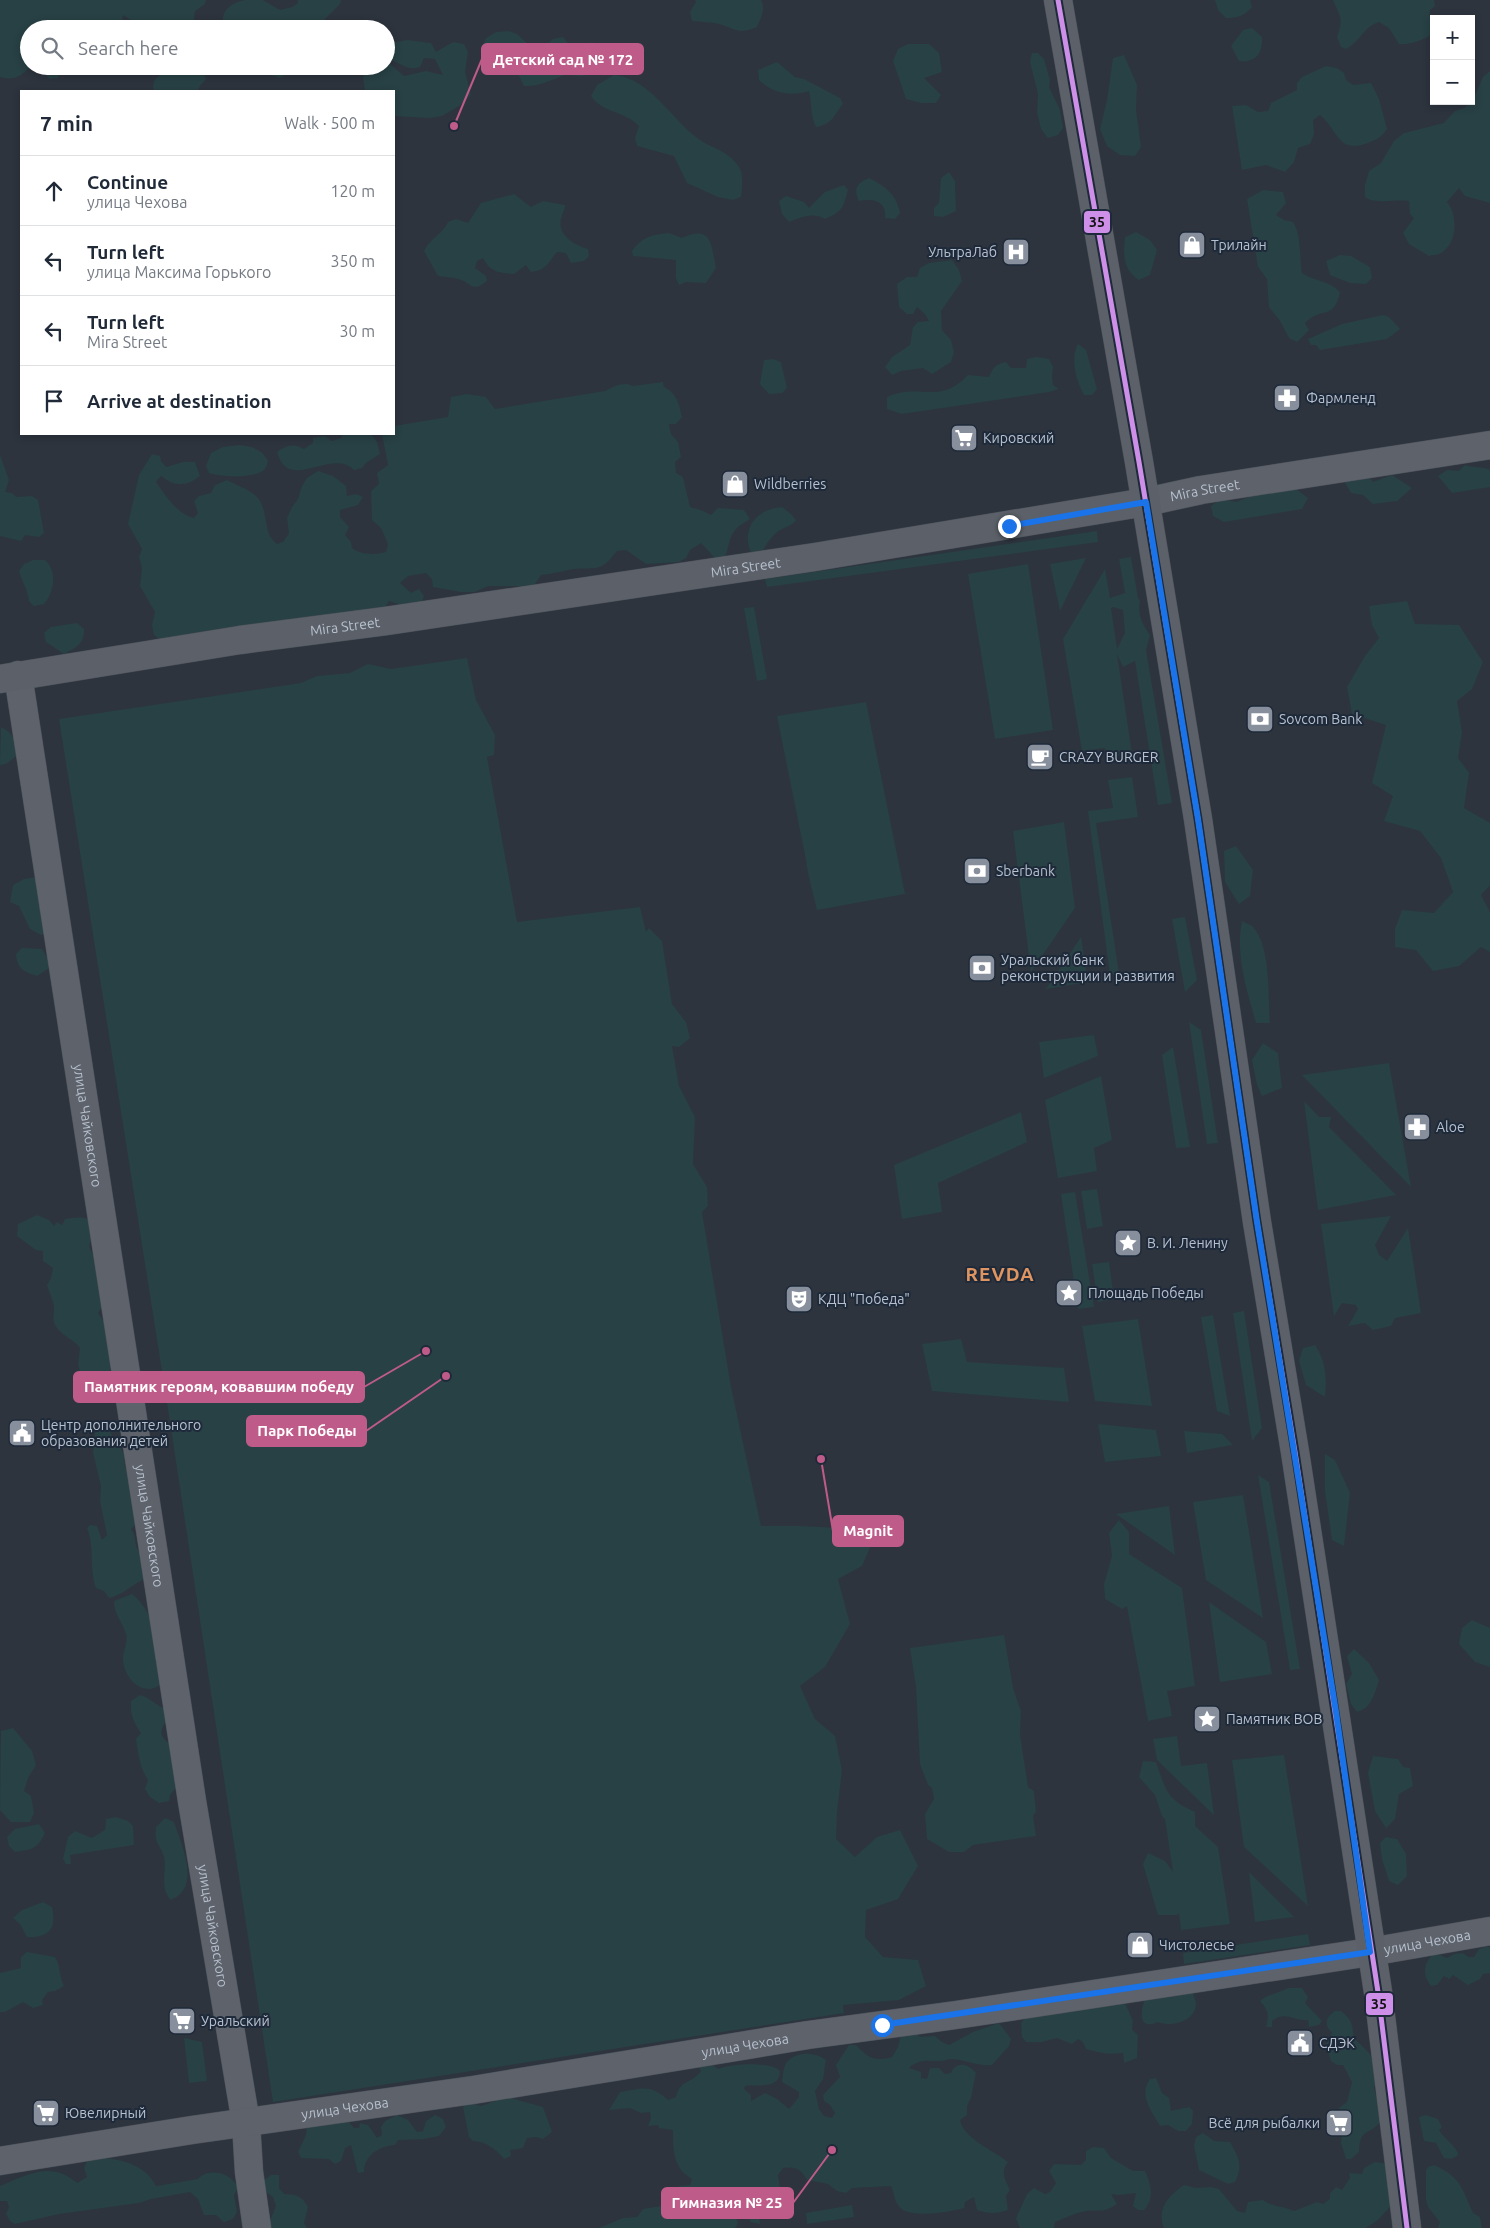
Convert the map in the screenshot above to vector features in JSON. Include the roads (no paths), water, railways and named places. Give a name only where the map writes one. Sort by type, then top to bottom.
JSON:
[{"type":"main road","points":[[1058,0],[1146,502],[1198,819],[1257,1222],[1334,1699],[1370,1952],[1378,1992],[1407,2228]]},
{"type":"main road","name":"Mira Street","points":[[9,677],[240,640],[386,621],[825,556],[1146,502]]},
{"type":"street","name":"Mira Street","points":[[1146,502],[1201,490],[1490,445]]},
{"type":"street","name":"улица Чайковского","points":[[9,677],[246,2123],[249,2172],[257,2228]]},
{"type":"street","name":"улица Чехова","points":[[0,2161],[473,2090],[808,2035],[956,2015],[1490,1932]]},
{"type":"place","name":"Детский сад № 172","points":[[454,126]]},
{"type":"place","name":"Трилайн","points":[[1192,245]]},
{"type":"place","name":"УльтраЛаб","points":[[1016,252]]},
{"type":"place","name":"Фармленд","points":[[1287,398]]},
{"type":"place","name":"Кировский","points":[[964,438]]},
{"type":"place","name":"Wildberries","points":[[735,484]]},
{"type":"place","name":"Sovcom Bank","points":[[1260,719]]},
{"type":"place","name":"CRAZY BURGER","points":[[1040,757]]},
{"type":"place","name":"Sberbank","points":[[977,871]]},
{"type":"place","name":"Уральский банк реконструкции и развития","points":[[982,968]]},
{"type":"place","name":"Aloe","points":[[1417,1127]]},
{"type":"place","name":"В. И. Ленину","points":[[1128,1243]]},
{"type":"place","name":"Площадь Победы","points":[[1069,1293]]},
{"type":"place","name":"КДЦ \"Победа\"","points":[[799,1299]]},
{"type":"place","name":"Памятник героям, ковавшим победу","points":[[426,1351]]},
{"type":"place","name":"Парк Победы","points":[[446,1376]]},
{"type":"place","name":"Центр дополнительного образования детей","points":[[22,1433]]},
{"type":"place","name":"Magnit","points":[[821,1459]]},
{"type":"place","name":"Памятник ВОВ","points":[[1207,1719]]},
{"type":"place","name":"Чистолесье","points":[[1140,1945]]},
{"type":"place","name":"Уральский","points":[[182,2021]]},
{"type":"place","name":"СДЭК","points":[[1300,2043]]},
{"type":"place","name":"Ювелирный","points":[[46,2113]]},
{"type":"place","name":"Всё для рыбалки","points":[[1339,2123]]},
{"type":"place","name":"Гимназия № 25","points":[[832,2150]]},
{"type":"district","name":"REVDA","points":[[1000,1274]]}]
